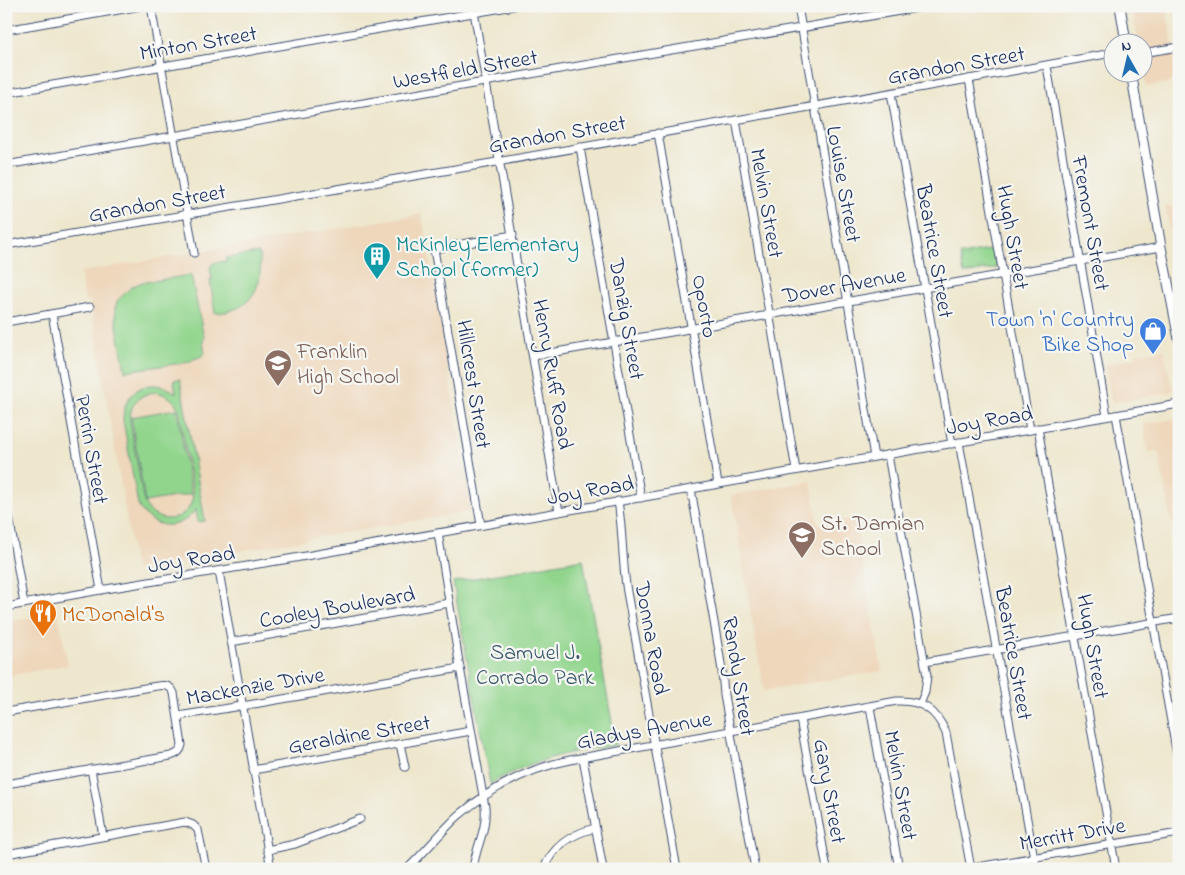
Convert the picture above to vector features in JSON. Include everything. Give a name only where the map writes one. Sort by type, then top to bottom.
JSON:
[{"type":"main road","points":[[1120,6],[1124,32]]},
{"type":"main road","points":[[1133,82],[1179,339]]},
{"type":"street","points":[[6,30],[141,6]]},
{"type":"street","points":[[151,6],[194,253]]},
{"type":"street","name":"Minton Street","points":[[6,93],[474,10],[514,6]]},
{"type":"street","name":"Louise Street","points":[[798,6],[874,457]]},
{"type":"street","name":"Westfield Street","points":[[6,165],[929,6]]},
{"type":"street","name":"Henry Ruff Road","points":[[474,10],[559,512]]},
{"type":"street","points":[[1152,51],[1179,47]]},
{"type":"street","name":"Grandon Street","points":[[6,245],[969,80],[1102,55]]},
{"type":"street","name":"Fremont Street","points":[[1047,66],[1107,416]]},
{"type":"street","name":"Hugh Street","points":[[969,80],[1002,274],[1074,636],[1116,869]]},
{"type":"street","name":"Beatrice Street","points":[[891,93],[925,288],[996,649],[1036,869]]},
{"type":"street","name":"Melvin Street","points":[[736,120],[796,470]]},
{"type":"street","name":"Oporto","points":[[658,133],[718,484]]},
{"type":"street","name":"Danzig Street","points":[[580,147],[641,498]]},
{"type":"street","name":"Hillcrest Street","points":[[481,525],[434,249],[513,235]]},
{"type":"street","name":"Dover Avenue","points":[[533,356],[1161,247]]},
{"type":"street","points":[[6,322],[90,307]]},
{"type":"street","name":"Perrin Street","points":[[52,314],[100,590]]},
{"type":"street","name":"Joy Road","points":[[6,607],[1179,404]]},
{"type":"street","points":[[1116,415],[1179,766]]},
{"type":"street","points":[[888,454],[927,676],[927,685],[920,704],[936,716],[946,733],[971,869]]},
{"type":"street","name":"Randy Street","points":[[691,489],[720,650],[730,732],[755,869]]},
{"type":"street","points":[[6,499],[24,604]]},
{"type":"street","name":"Donna Road","points":[[618,501],[625,578],[677,869]]},
{"type":"street","points":[[438,533],[485,813],[482,836],[473,869]]},
{"type":"street","points":[[219,571],[271,869]]},
{"type":"street","name":"Cooley Boulevard","points":[[231,642],[449,603]]},
{"type":"street","points":[[925,662],[1179,618]]},
{"type":"street","name":"Mackenzie Drive","points":[[6,784],[171,756],[181,750],[182,744],[178,716],[460,668]]},
{"type":"street","points":[[6,712],[163,685],[173,690],[178,716]]},
{"type":"street","name":"Gladys Avenue","points":[[407,869],[458,817],[483,797],[529,772],[549,765],[897,701],[920,704]]},
{"type":"street","name":"Melvin Street","points":[[870,707],[899,869]]},
{"type":"street","name":"Gary Street","points":[[800,719],[827,869]]},
{"type":"street","name":"Geraldine Street","points":[[253,770],[471,731]]},
{"type":"street","points":[[400,744],[405,767]]},
{"type":"street","points":[[583,758],[602,869]]},
{"type":"street","points":[[91,769],[103,836]]},
{"type":"street","points":[[267,850],[295,844],[360,819]]},
{"type":"street","points":[[6,854],[186,822],[193,825],[200,834],[206,869]]},
{"type":"street","points":[[544,869],[552,853],[566,840],[595,828]]},
{"type":"street","name":"Merritt Drive","points":[[971,869],[1179,833]]},
{"type":"shaded area","points":[[1132,6],[1166,6],[1179,81],[1146,87],[1145,82],[1152,82],[1152,32],[1136,32]]},
{"type":"shaded area","points":[[1179,205],[1179,281],[1165,207]]},
{"type":"shaded area","name":"Franklin High School","points":[[422,214],[472,511],[135,569],[90,301],[85,301],[80,272]]},
{"type":"shaded area","points":[[1164,349],[1171,384],[1174,388],[1169,393],[1112,403],[1105,364],[1136,358],[1136,353]]},
{"type":"shaded area","points":[[1179,418],[1179,563],[1158,450],[1148,452],[1143,424]]},
{"type":"shaded area","name":"St. Damian School","points":[[811,481],[818,524],[855,518],[882,671],[764,691],[731,495]]},
{"type":"shaded area","points":[[58,613],[68,665],[6,676],[6,622]]},
{"type":"green space","points":[[994,249],[997,268],[964,274],[960,255]]},
{"type":"green space","points":[[259,253],[260,276],[253,295],[238,308],[215,313],[210,267],[213,263],[226,261],[226,258]]},
{"type":"green space","points":[[191,275],[204,338],[205,353],[190,362],[125,371],[116,320],[115,309],[117,301],[131,287],[140,283]]},
{"type":"green space","points":[[180,379],[205,521],[198,522],[196,509],[182,522],[166,525],[150,519],[138,505],[123,420],[124,409],[133,393],[149,385],[158,385],[176,393],[174,380]],"holes":[[[149,393],[159,393],[172,400],[179,410],[193,493],[191,503],[186,511],[171,519],[154,515],[147,508],[143,498],[130,421],[131,410],[136,401]]]},
{"type":"green space","points":[[177,409],[191,494],[145,502],[131,417]]},
{"type":"green space","name":"Samuel J. Corrado Park","points":[[583,559],[616,745],[550,758],[520,769],[490,784],[453,582]]},
{"type":"place","name":"McKinley Elementary School (former)","points":[[377,280]]},
{"type":"place","name":"Town 'n' Country Bike Shop","points":[[1153,355]]},
{"type":"place","name":"Franklin High School","points":[[278,387]]},
{"type":"place","name":"St. Damian School","points":[[802,559]]},
{"type":"place","name":"McDonald's","points":[[43,637]]}]
